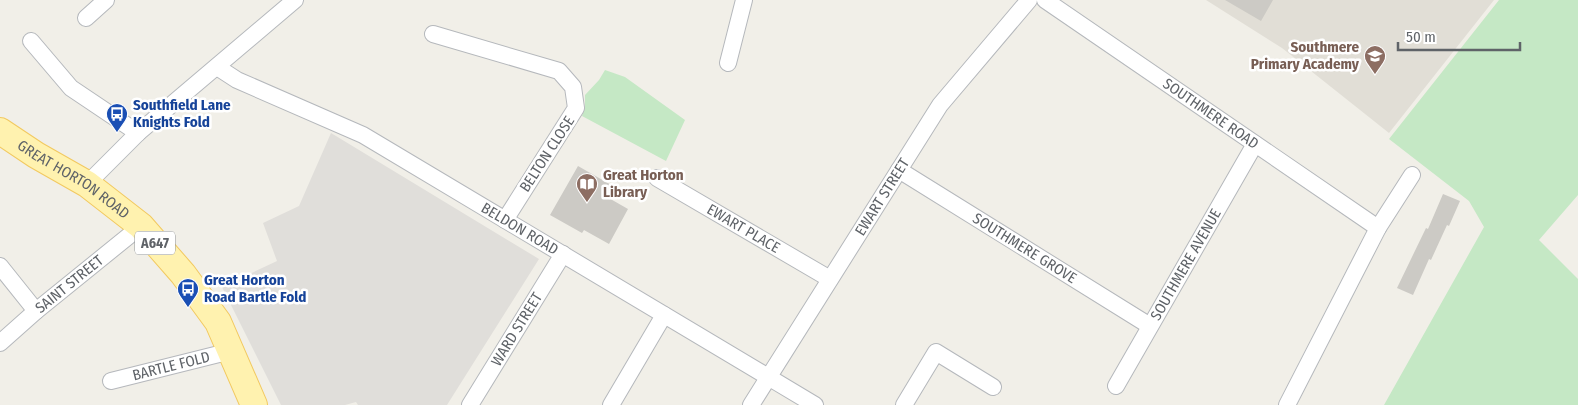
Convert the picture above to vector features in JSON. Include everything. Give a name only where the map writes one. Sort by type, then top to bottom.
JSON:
[{"type":"main road","name":"GREAT HORTON ROAD","points":[[0,131],[36,155],[87,184],[141,226],[183,274],[218,322],[254,405]]},
{"type":"street","points":[[86,18],[106,0]]},
{"type":"street","points":[[728,63],[744,0]]},
{"type":"street","name":"EWART STREET","points":[[751,405],[940,105],[1029,0]]},
{"type":"street","name":"SOUTHMERE ROAD","points":[[1045,0],[1378,228]]},
{"type":"street","points":[[87,184],[138,133],[217,67],[290,2]]},
{"type":"street","name":"BELTON CLOSE","points":[[433,34],[559,71],[573,87],[576,108],[505,220]]},
{"type":"street","points":[[31,41],[71,88],[138,133]]},
{"type":"street","name":"BELDON ROAD","points":[[217,67],[237,80],[363,135],[815,405]]},
{"type":"street","name":"SOUTHMERE AVENUE","points":[[1116,386],[1255,144]]},
{"type":"street","name":"SOUTHMERE GROVE","points":[[899,170],[1150,326]]},
{"type":"street","points":[[1287,405],[1378,228],[1412,175]]},
{"type":"street","name":"EWART PLACE","points":[[657,178],[830,279]]},
{"type":"street","name":"SAINT STREET","points":[[0,343],[36,311],[141,226]]},
{"type":"street","name":"WARD STREET","points":[[470,405],[563,254]]},
{"type":"street","points":[[0,266],[36,311]]},
{"type":"street","points":[[611,405],[664,315]]},
{"type":"street","name":"BARTLE FOLD","points":[[111,381],[231,351]]},
{"type":"street","points":[[904,405],[936,352],[993,387]]},
{"type":"shaded area","name":"Southmere Primary Academy","points":[[1206,0],[1494,0],[1389,133],[1282,48]]},
{"type":"shaded area","points":[[331,133],[539,259],[447,405],[358,405],[356,402],[345,405],[281,405],[222,287],[277,261],[263,223],[299,206]]},
{"type":"green space","points":[[1499,0],[1578,0],[1578,195],[1539,240],[1578,279],[1578,405],[1384,405],[1484,227],[1469,201],[1389,139]]},
{"type":"green space","points":[[605,70],[625,77],[685,120],[666,161],[582,116],[585,107],[585,95],[599,80]]},
{"type":"building","points":[[1225,0],[1273,0],[1261,21]]},
{"type":"building","name":"Great Horton Library","points":[[578,166],[613,186],[607,197],[628,209],[609,244],[584,230],[582,233],[550,215]]},
{"type":"building","points":[[1443,194],[1460,201],[1431,260],[1429,259],[1413,295],[1397,288],[1426,228],[1428,229]]},
{"type":"place","name":"Southmere Primary Academy","points":[[1375,75]]},
{"type":"place","name":"Southfield Lane Knights Fold","points":[[117,133]]},
{"type":"place","name":"Great Horton Library","points":[[587,203]]},
{"type":"place","name":"Great Horton Road Bartle Fold","points":[[188,308]]}]
